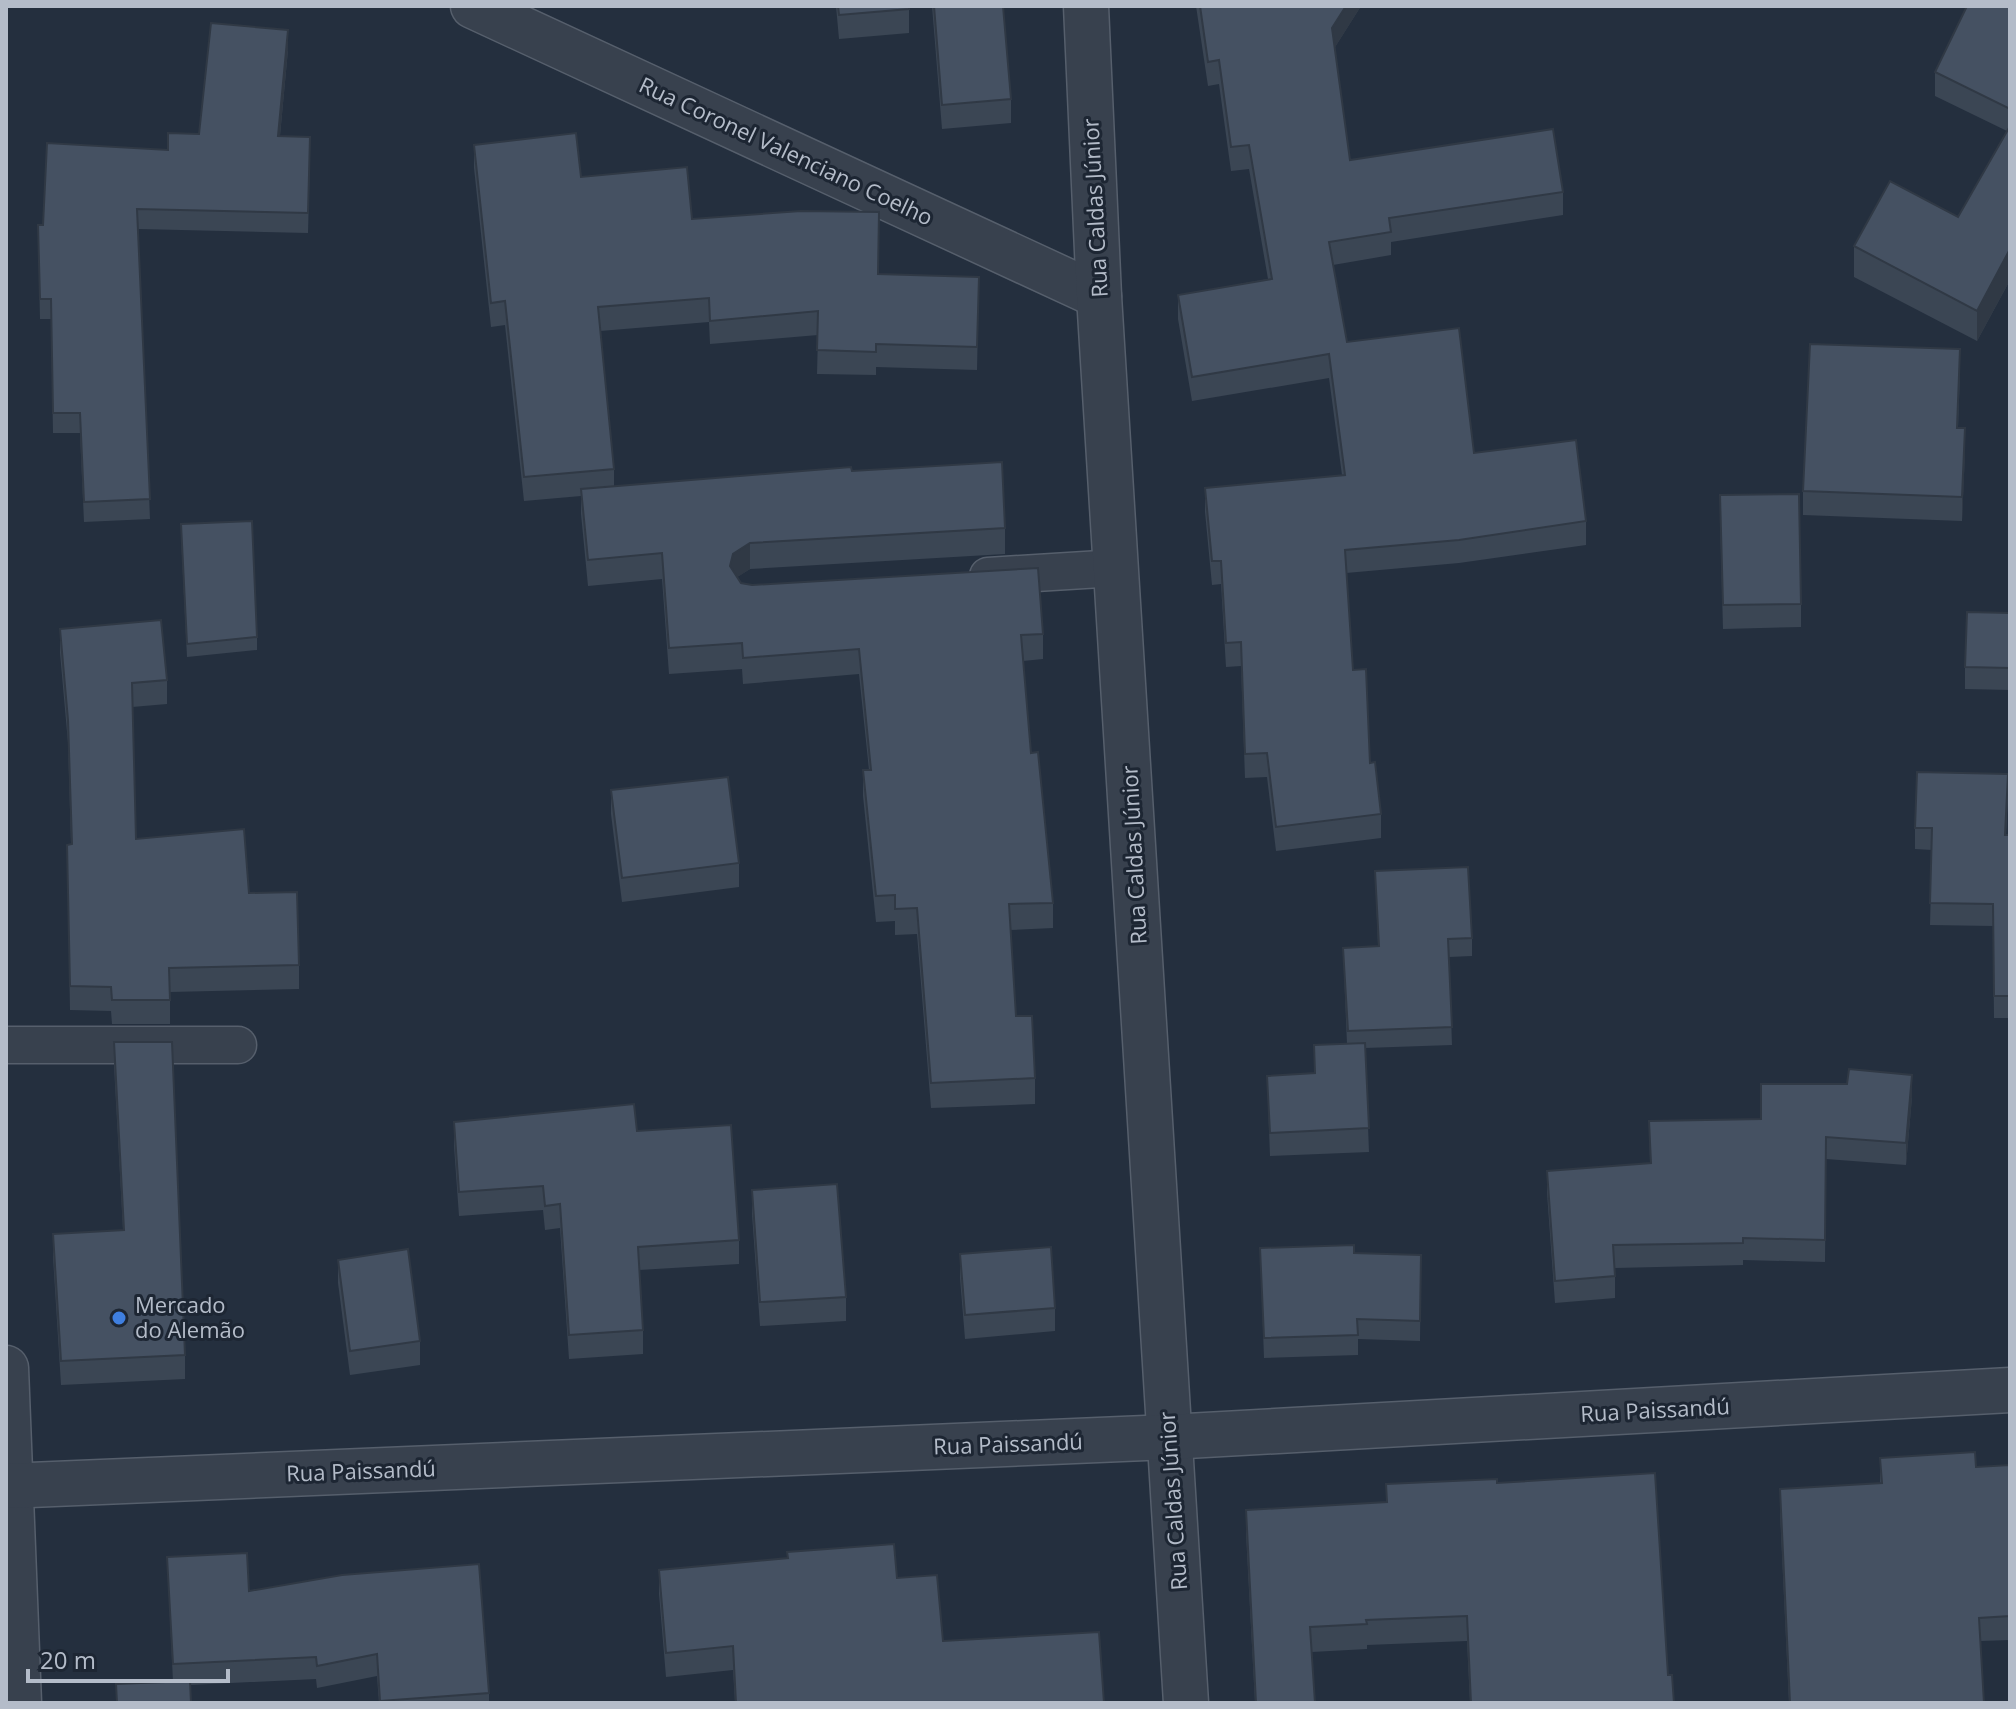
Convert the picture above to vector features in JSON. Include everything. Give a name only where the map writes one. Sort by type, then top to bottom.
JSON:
[{"type":"street","name":"Rua Coronel Valenciano Coelho","points":[[473,6],[1099,296]]},
{"type":"street","name":"Rua Caldas Júnior","points":[[1086,6],[1099,296],[1186,1703]]},
{"type":"street","points":[[6,1368],[8,1486],[19,1703]]},
{"type":"street","name":"Rua Paissandú","points":[[8,1486],[1169,1437],[2010,1390]]},
{"type":"lane","points":[[958,578],[1117,568]]},
{"type":"lane","points":[[6,1045],[238,1045]]},
{"type":"building","points":[[838,6],[909,6],[909,9],[839,15]]},
{"type":"building","points":[[934,6],[1003,6],[1011,99],[942,105]]},
{"type":"building","points":[[1200,6],[1346,6],[1332,28],[1350,160],[1553,129],[1563,192],[1389,218],[1391,232],[1329,242],[1347,342],[1459,328],[1474,453],[1576,440],[1586,521],[1459,540],[1345,550],[1353,670],[1366,669],[1370,763],[1375,762],[1381,814],[1276,827],[1267,753],[1245,754],[1241,642],[1226,643],[1221,561],[1212,561],[1205,488],[1345,475],[1329,354],[1192,377],[1178,295],[1272,279],[1249,145],[1231,147],[1219,60],[1208,62]]},
{"type":"building","points":[[1967,6],[2010,6],[2010,109],[1935,72]]},
{"type":"building","points":[[211,23],[288,30],[278,136],[310,137],[308,213],[137,209],[150,499],[84,502],[80,413],[53,413],[51,299],[40,299],[38,225],[43,225],[47,143],[168,150],[168,133],[199,134]]},
{"type":"building","points":[[2010,126],[2010,249],[1977,311],[1854,246],[1890,181],[1958,217]]},
{"type":"building","points":[[576,133],[581,177],[687,167],[692,219],[801,211],[879,212],[878,274],[979,277],[977,347],[876,344],[876,352],[817,350],[818,311],[710,321],[709,298],[598,307],[614,469],[524,477],[505,301],[491,303],[474,145]]},
{"type":"building","points":[[1810,344],[1960,349],[1957,428],[1965,428],[1962,497],[1803,491]]},
{"type":"building","points":[[1002,462],[1005,528],[750,543],[733,554],[730,566],[741,583],[752,585],[1038,568],[1043,634],[1021,635],[1031,753],[1038,752],[1053,903],[1009,904],[1016,1016],[1032,1016],[1035,1078],[931,1083],[917,908],[895,909],[895,895],[876,896],[863,770],[871,770],[859,649],[743,658],[742,643],[669,648],[662,553],[588,560],[581,489],[851,467],[852,471]]},
{"type":"building","points":[[1799,494],[1801,604],[1723,605],[1720,495]]},
{"type":"building","points":[[252,521],[257,637],[187,644],[181,524]]},
{"type":"building","points":[[1967,612],[2010,613],[2010,668],[1965,667]]},
{"type":"building","points":[[161,620],[167,680],[132,683],[136,839],[244,829],[249,893],[297,892],[299,965],[169,968],[170,1000],[112,1000],[111,987],[70,986],[67,845],[72,844],[68,720],[60,629]]},
{"type":"building","points":[[1917,772],[2008,774],[2005,835],[2010,835],[2010,996],[1994,996],[1993,904],[1930,903],[1932,828],[1915,828]]},
{"type":"building","points":[[728,777],[739,863],[622,878],[611,790]]},
{"type":"building","points":[[1468,867],[1472,938],[1448,939],[1452,1027],[1348,1031],[1343,948],[1379,946],[1375,871]]},
{"type":"building","points":[[114,1042],[172,1042],[185,1355],[61,1361],[53,1234],[124,1230]]},
{"type":"building","points":[[1365,1043],[1369,1128],[1270,1133],[1267,1076],[1315,1073],[1314,1045]]},
{"type":"building","points":[[1849,1069],[1912,1075],[1906,1143],[1826,1137],[1825,1240],[1743,1238],[1743,1243],[1613,1245],[1615,1276],[1555,1281],[1547,1171],[1651,1163],[1649,1121],[1761,1119],[1761,1084],[1847,1084]]},
{"type":"building","points":[[634,1104],[637,1131],[731,1125],[739,1240],[638,1247],[643,1330],[569,1335],[560,1204],[545,1206],[543,1186],[459,1192],[454,1122]]},
{"type":"building","points":[[837,1184],[846,1297],[760,1302],[752,1190]]},
{"type":"building","points":[[1354,1245],[1354,1253],[1421,1255],[1420,1321],[1357,1319],[1358,1335],[1264,1338],[1260,1248]]},
{"type":"building","points":[[1051,1247],[1055,1308],[965,1315],[960,1254]]},
{"type":"building","points":[[408,1249],[420,1341],[350,1351],[338,1260]]},
{"type":"building","points":[[1975,1452],[1976,1467],[2010,1465],[2010,1616],[1979,1618],[1984,1703],[1790,1703],[1780,1489],[1882,1483],[1880,1458]]},
{"type":"building","points":[[1655,1473],[1668,1675],[1672,1675],[1674,1703],[1471,1703],[1467,1616],[1366,1620],[1367,1624],[1310,1627],[1315,1703],[1256,1703],[1246,1510],[1387,1502],[1386,1484],[1497,1479],[1497,1483]]},
{"type":"building","points":[[894,1544],[897,1578],[937,1575],[943,1641],[1099,1632],[1104,1703],[736,1703],[733,1646],[666,1653],[659,1570],[788,1558],[787,1552]]},
{"type":"building","points":[[247,1553],[249,1591],[342,1575],[479,1564],[489,1693],[380,1701],[377,1654],[317,1666],[316,1657],[173,1664],[167,1557]]},
{"type":"building","points":[[190,1681],[191,1703],[117,1703],[116,1684]]},
{"type":"place","name":"Mercado do Alemão","points":[[119,1318]]}]
